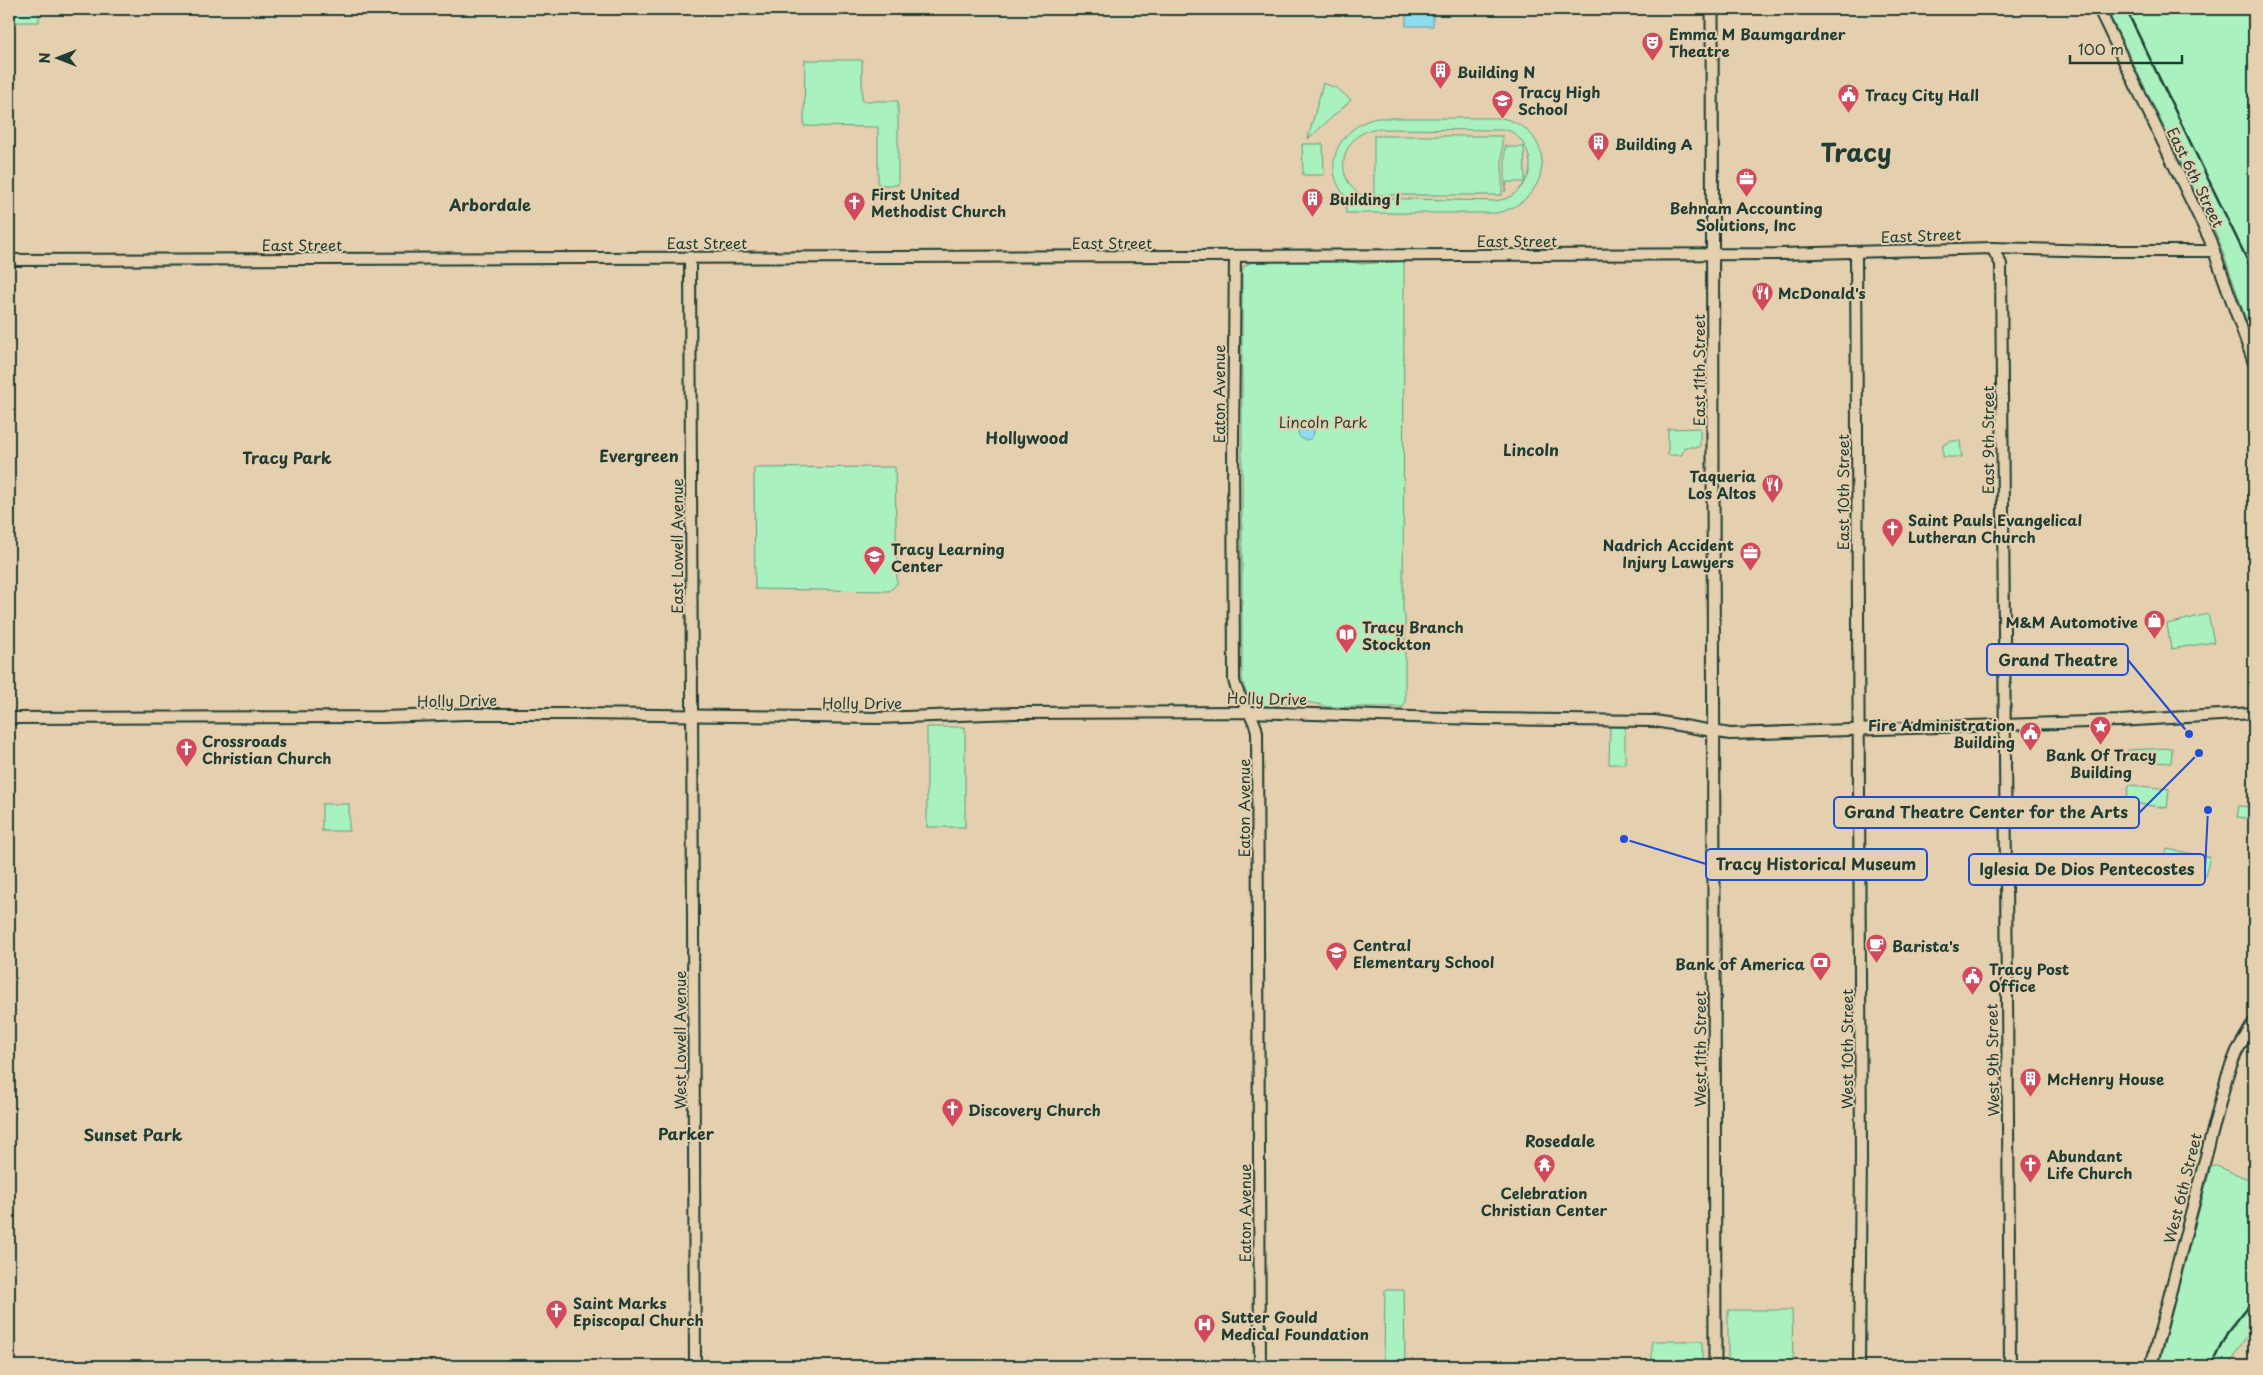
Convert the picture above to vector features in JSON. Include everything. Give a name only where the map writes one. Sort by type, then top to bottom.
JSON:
[{"type":"main road","name":"East 11th Street","points":[[1712,9],[1714,732]]},
{"type":"main road","name":"West 11th Street","points":[[1714,732],[1715,1366]]},
{"type":"street","name":"East 6th Street","points":[[2099,9],[2214,251],[2254,363]]},
{"type":"street","name":"East Street","points":[[9,260],[1713,254],[1992,248],[2099,251],[2214,251]]},
{"type":"street","name":"East 9th Street","points":[[1992,248],[2001,264],[2005,724]]},
{"type":"street","name":"East 10th Street","points":[[1856,252],[1858,730]]},
{"type":"street","name":"Eaton Avenue","points":[[1235,256],[1233,442],[1234,680],[1235,689],[1256,723],[1258,732],[1260,1366]]},
{"type":"street","name":"East Lowell Avenue","points":[[690,257],[692,714]]},
{"type":"street","name":"Holly Drive","points":[[9,718],[692,714],[878,718],[1015,713],[1248,712],[1478,719],[1656,721],[1714,732],[1738,734],[2254,713]]},
{"type":"street","name":"West Lowell Avenue","points":[[692,714],[695,1366]]},
{"type":"street","name":"West 9th Street","points":[[2005,724],[2010,1366]]},
{"type":"street","name":"West 10th Street","points":[[1858,730],[1861,1137],[1859,1366]]},
{"type":"street","name":"West 6th Street","points":[[2151,1366],[2227,1076],[2237,1051],[2254,1022]]},
{"type":"green space","points":[[9,9],[39,9],[39,22],[9,22]]},
{"type":"green space","points":[[2107,9],[2254,9],[2254,342],[2219,241]]},
{"type":"green space","points":[[805,60],[862,60],[862,101],[898,101],[898,185],[878,185],[878,127],[804,126]]},
{"type":"green space","points":[[1323,83],[1338,89],[1351,100],[1308,139]]},
{"type":"green space","points":[[1377,118],[1502,118],[1521,126],[1533,137],[1540,151],[1542,167],[1538,182],[1529,195],[1515,206],[1496,213],[1346,213],[1346,197],[1338,185],[1334,173],[1334,160],[1344,138],[1364,122]],"holes":[[[1373,129],[1508,130],[1520,139],[1528,152],[1530,167],[1522,186],[1508,198],[1494,201],[1367,198],[1356,191],[1349,183],[1344,172],[1344,162],[1346,151],[1352,142],[1361,134]]]},
{"type":"green space","points":[[1374,136],[1502,136],[1502,195],[1374,195]]},
{"type":"green space","points":[[1302,144],[1323,144],[1324,175],[1303,175]]},
{"type":"green space","points":[[1505,144],[1507,147],[1524,147],[1525,182],[1507,182],[1505,192]]},
{"type":"green space","name":"Lincoln Park","points":[[1347,261],[1361,264],[1404,261],[1403,613],[1405,616],[1405,703],[1403,707],[1327,707],[1301,702],[1283,703],[1275,706],[1261,705],[1248,694],[1242,677],[1242,272],[1244,266],[1252,262]]},
{"type":"green space","points":[[1700,428],[1700,447],[1684,447],[1682,455],[1668,455],[1668,429]]},
{"type":"green space","points":[[1951,441],[1960,441],[1962,457],[1943,457],[1943,445]]},
{"type":"green space","points":[[895,467],[897,584],[889,591],[755,589],[754,468]]},
{"type":"green space","points":[[2208,614],[2214,642],[2171,649],[2167,624]]},
{"type":"green space","points":[[927,727],[965,727],[965,827],[927,827]]},
{"type":"green space","points":[[1610,727],[1625,727],[1625,764],[1609,764]]},
{"type":"green space","points":[[2172,748],[2171,763],[2129,760],[2128,750]]},
{"type":"green space","points":[[2129,785],[2169,789],[2167,808],[2126,802]]},
{"type":"green space","points":[[322,804],[349,804],[349,831],[322,831]]},
{"type":"green space","points":[[2239,806],[2254,807],[2254,819],[2237,817]]},
{"type":"green space","points":[[2167,849],[2210,857],[2205,876],[2163,865]]},
{"type":"green space","points":[[2254,1160],[2254,1325],[2237,1351],[2230,1366],[2158,1366],[2211,1166],[2214,1165],[2248,1179]]},
{"type":"green space","points":[[1385,1290],[1404,1290],[1405,1366],[1384,1366]]},
{"type":"green space","points":[[1728,1310],[1792,1310],[1793,1366],[1728,1366]]},
{"type":"green space","points":[[1652,1341],[1702,1341],[1702,1366],[1652,1366]]},
{"type":"water","points":[[1406,11],[1433,11],[1433,26],[1406,26]]},
{"type":"water","points":[[1306,424],[1314,432],[1306,440],[1298,432]]},
{"type":"railway","points":[[2126,9],[2254,274]]},
{"type":"railway","points":[[2211,1366],[2227,1333],[2254,1299]]},
{"type":"place","name":"Emma M Baumgardner Theatre","points":[[1653,61]]},
{"type":"place","name":"Building N","points":[[1441,90]]},
{"type":"place","name":"Tracy City Hall","points":[[1849,113]]},
{"type":"place","name":"Tracy High School","points":[[1502,119]]},
{"type":"place","name":"Building A","points":[[1599,162]]},
{"type":"place","name":"Behnam Accounting Solutions, Inc","points":[[1746,197]]},
{"type":"place","name":"Building I","points":[[1313,217]]},
{"type":"place","name":"First United Methodist Church","points":[[855,221]]},
{"type":"place","name":"McDonald's","points":[[1762,311]]},
{"type":"place","name":"Taqueria Los Altos","points":[[1772,503]]},
{"type":"place","name":"Saint Pauls Evangelical Lutheran Church","points":[[1892,547]]},
{"type":"place","name":"Nadrich Accident Injury Lawyers","points":[[1750,572]]},
{"type":"place","name":"Tracy Learning Center","points":[[875,576]]},
{"type":"place","name":"M&M Automotive","points":[[2154,640]]},
{"type":"place","name":"Tracy Branch Stockton","points":[[1346,654]]},
{"type":"place","name":"Grand Theatre","points":[[2189,734]]},
{"type":"place","name":"Bank Of Tracy Building","points":[[2101,745]]},
{"type":"place","name":"Fire Administration Building","points":[[2031,752]]},
{"type":"place","name":"Grand Theatre Center for the Arts","points":[[2199,753]]},
{"type":"place","name":"Crossroads Christian Church","points":[[186,768]]},
{"type":"place","name":"Iglesia De Dios Pentecostes","points":[[2208,810]]},
{"type":"place","name":"Tracy Historical Museum","points":[[1624,839]]},
{"type":"place","name":"Barista's","points":[[1876,964]]},
{"type":"place","name":"Central Elementary School","points":[[1337,972]]},
{"type":"place","name":"Bank of America","points":[[1821,982]]},
{"type":"place","name":"Tracy Post Office","points":[[1973,996]]},
{"type":"place","name":"McHenry House","points":[[2031,1097]]},
{"type":"place","name":"Discovery Church","points":[[952,1128]]},
{"type":"place","name":"Celebration Christian Center","points":[[1544,1183]]},
{"type":"place","name":"Abundant Life Church","points":[[2031,1183]]},
{"type":"place","name":"Saint Marks Episcopal Church","points":[[557,1330]]},
{"type":"place","name":"Sutter Gould Medical Foundation","points":[[1205,1344]]},
{"type":"district","name":"Tracy","points":[[1856,152]]},
{"type":"district","name":"Arbordale","points":[[490,204]]},
{"type":"district","name":"Hollywood","points":[[1027,437]]},
{"type":"district","name":"Lincoln","points":[[1531,449]]},
{"type":"district","name":"Evergreen","points":[[639,455]]},
{"type":"district","name":"Tracy Park","points":[[287,457]]},
{"type":"district","name":"Parker","points":[[686,1133]]},
{"type":"district","name":"Sunset Park","points":[[133,1134]]},
{"type":"district","name":"Rosedale","points":[[1560,1140]]}]
